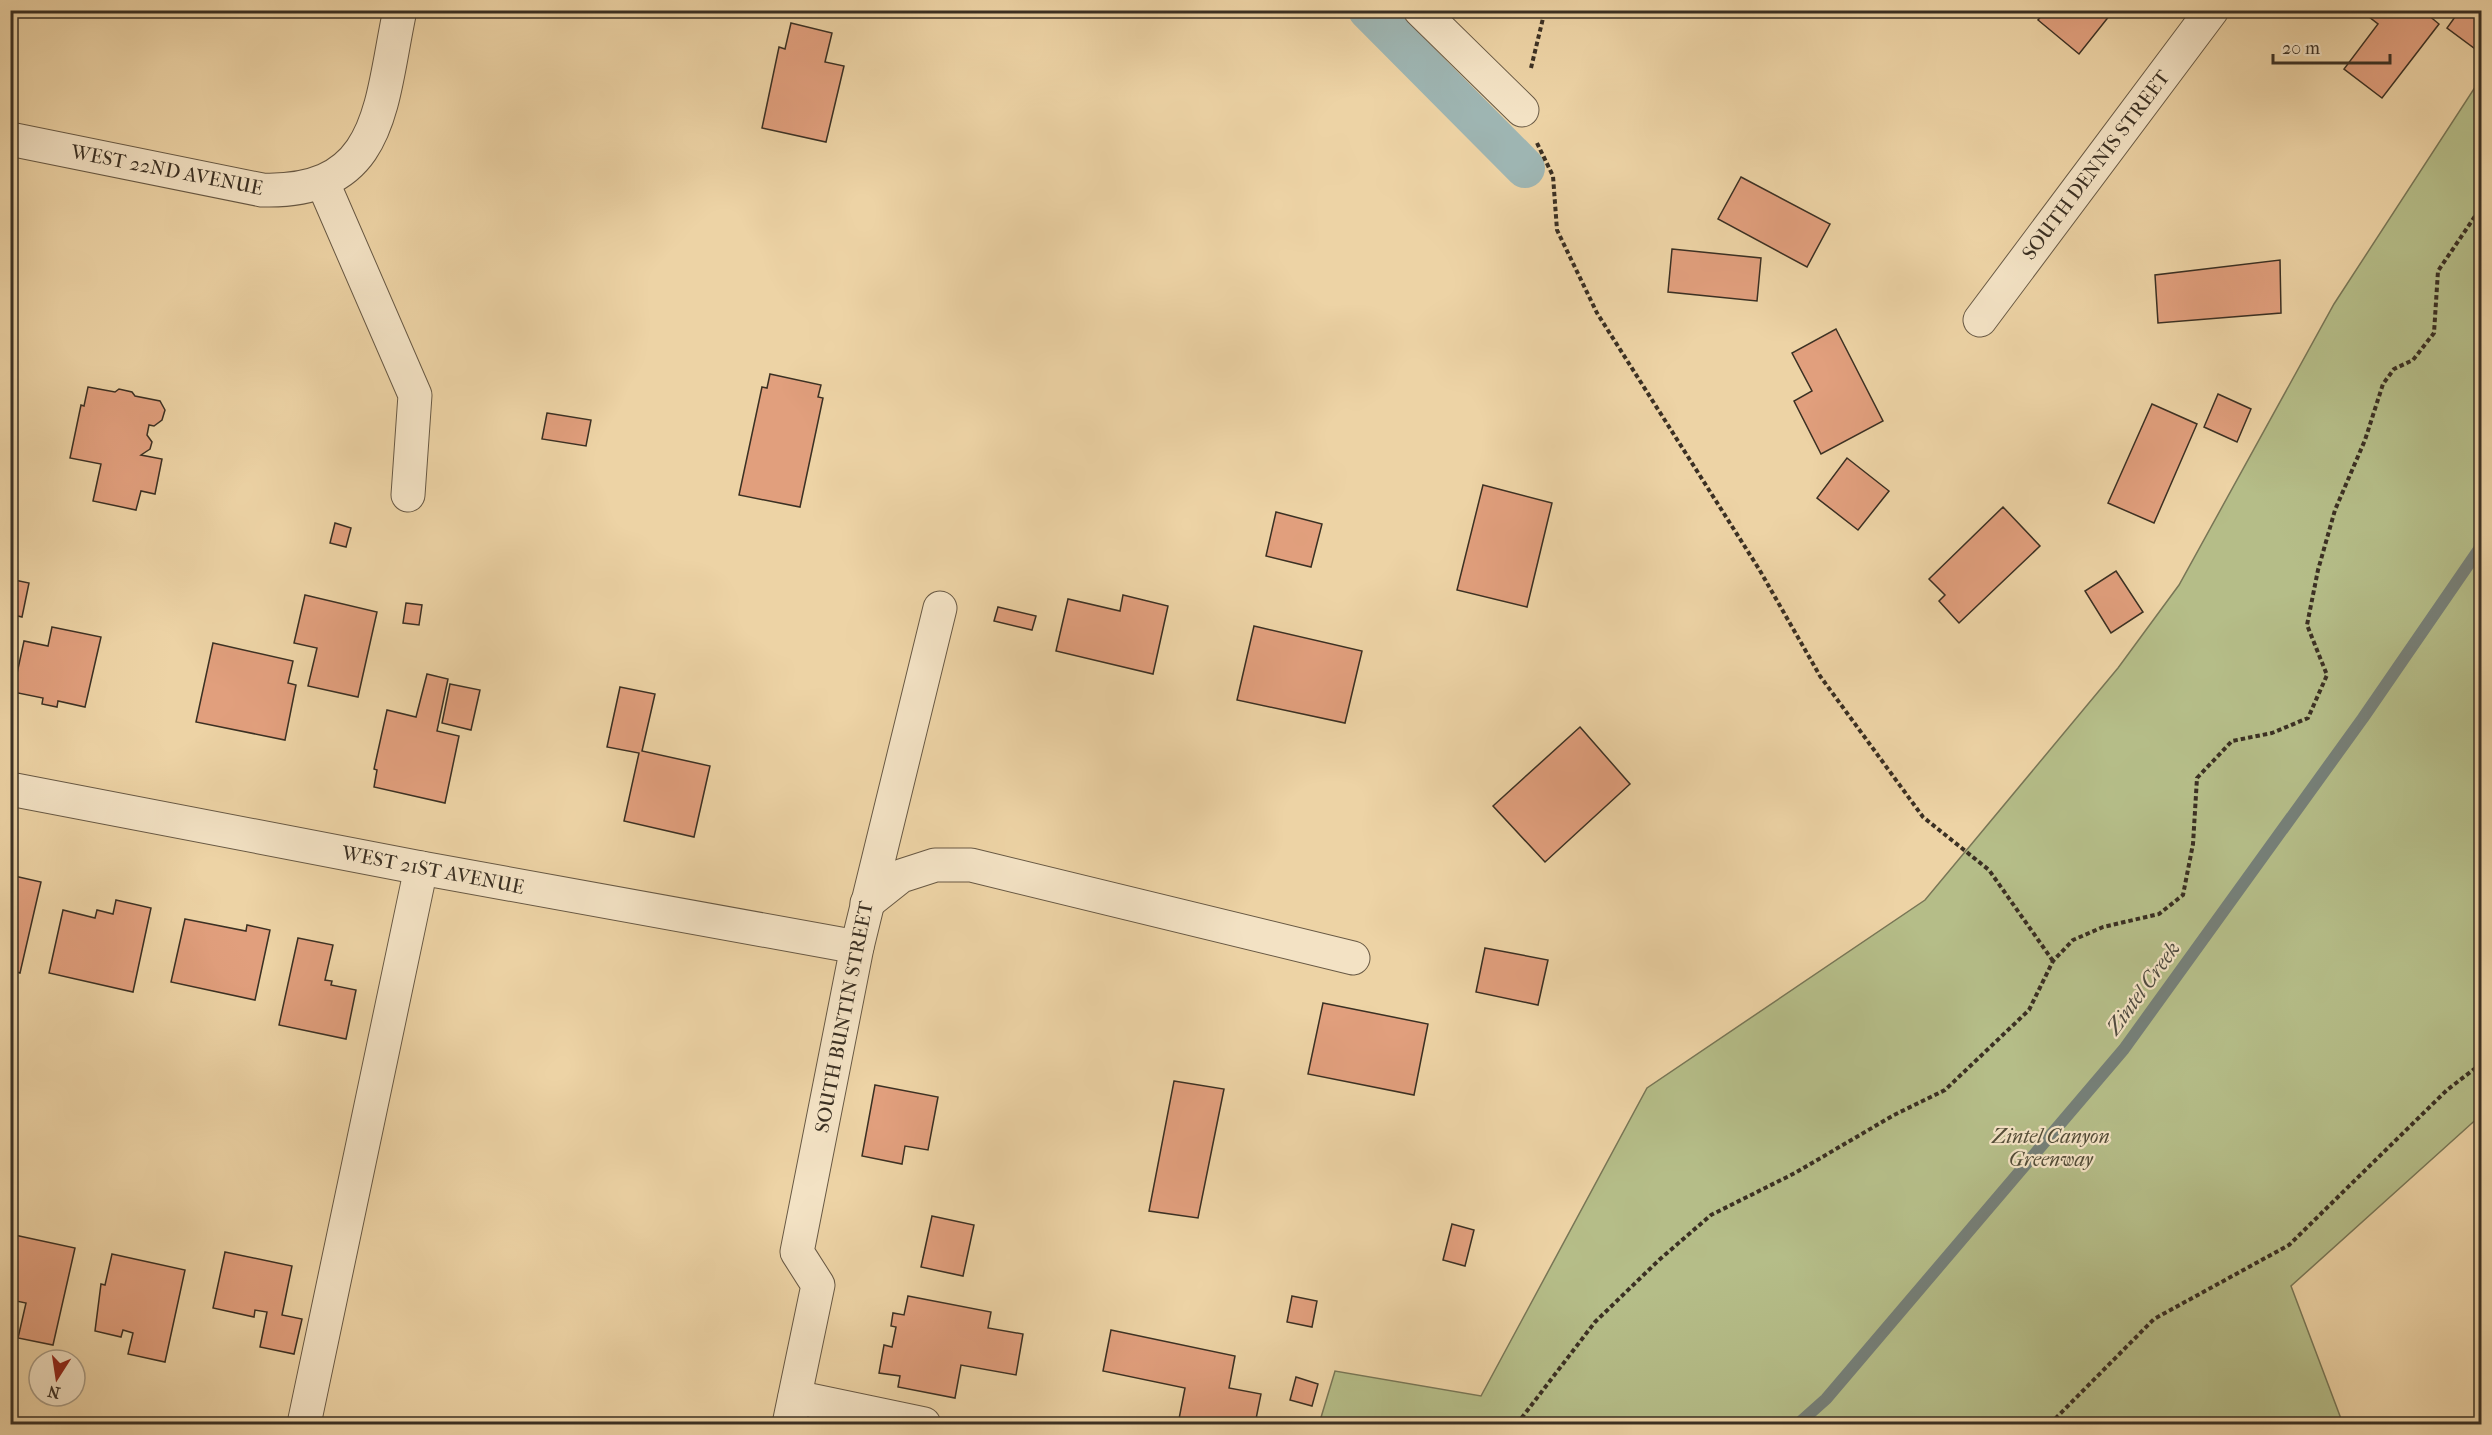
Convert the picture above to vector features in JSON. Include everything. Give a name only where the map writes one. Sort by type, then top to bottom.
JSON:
[{"type":"street","name":"WEST 22ND AVENUE","points":[[10,139],[262,190],[288,191],[323,183],[348,167],[370,140],[400,10]]},
{"type":"street","points":[[1420,10],[1522,110]]},
{"type":"street","name":"SOUTH DENNIS STREET","points":[[1980,320],[2212,10]]},
{"type":"street","points":[[323,183],[415,395],[408,495]]},
{"type":"street","name":"SOUTH BUNTIN STREET","points":[[792,1411],[818,1285],[797,1252],[857,947],[940,608]]},
{"type":"street","name":"WEST 21ST AVENUE","points":[[10,789],[421,868],[857,947]]},
{"type":"street","points":[[867,903],[901,876],[935,865],[971,865],[1353,958]]},
{"type":"street","points":[[304,1425],[421,868]]},
{"type":"street","points":[[792,1411],[924,1425]]},
{"type":"path","points":[[1545,10],[1522,110],[1553,176],[1557,230],[1597,313],[1759,569],[1820,676],[1923,817],[1989,870],[2054,961]]},
{"type":"path","points":[[1517,1425],[1595,1322],[1659,1260],[1711,1215],[1796,1173],[1894,1115],[1944,1090],[2029,1010],[2054,961],[2073,940],[2103,927],[2158,914],[2183,895],[2193,844],[2197,778],[2232,741],[2271,733],[2308,718],[2327,675],[2307,625],[2318,570],[2335,510],[2365,440],[2383,384],[2394,369],[2413,360],[2434,333],[2438,271],[2481,206]]},
{"type":"path","points":[[2050,1425],[2154,1319],[2289,1245],[2447,1090],[2481,1063]]},
{"type":"green space","name":"Zintel Canyon Greenway","points":[[2481,78],[2481,1115],[2291,1286],[2343,1424],[1319,1424],[1335,1371],[1481,1396],[1647,1088],[1925,900],[2118,668],[2179,585],[2334,304]]},
{"type":"building","points":[[2046,10],[2114,10],[2079,54],[2038,20]]},
{"type":"building","points":[[2360,10],[2422,10],[2439,24],[2382,98],[2344,69],[2378,24]]},
{"type":"building","points":[[2460,10],[2472,10],[2482,18],[2482,54],[2447,28]]},
{"type":"building","points":[[791,23],[832,33],[825,62],[844,66],[826,142],[762,128],[779,47],[785,49]]},
{"type":"building","points":[[1741,177],[1830,224],[1807,267],[1718,219]]},
{"type":"building","points":[[1672,249],[1761,258],[1757,301],[1668,292]]},
{"type":"building","points":[[2280,260],[2281,313],[2158,323],[2155,275]]},
{"type":"building","points":[[1836,329],[1883,421],[1821,454],[1794,401],[1812,391],[1792,353]]},
{"type":"building","points":[[770,374],[821,385],[818,397],[823,398],[800,507],[739,495],[762,387],[767,388]]},
{"type":"building","points":[[88,387],[115,392],[119,389],[132,392],[135,396],[160,401],[165,410],[162,420],[154,426],[149,425],[147,435],[152,442],[150,449],[141,455],[162,459],[155,494],[141,491],[136,510],[93,501],[101,464],[70,458],[81,405],[84,406]]},
{"type":"building","points":[[2218,394],[2251,409],[2237,442],[2204,427]]},
{"type":"building","points":[[2152,404],[2197,424],[2154,523],[2108,503]]},
{"type":"building","points":[[547,413],[591,420],[586,446],[542,439]]},
{"type":"building","points":[[1847,458],[1889,491],[1858,530],[1817,498]]},
{"type":"building","points":[[1483,485],[1552,503],[1527,607],[1457,590]]},
{"type":"building","points":[[2003,507],[2040,546],[1959,623],[1939,601],[1945,595],[1929,579]]},
{"type":"building","points":[[1276,512],[1322,524],[1311,567],[1266,556]]},
{"type":"building","points":[[335,523],[351,528],[346,547],[330,543]]},
{"type":"building","points":[[2116,571],[2143,612],[2111,633],[2085,591]]},
{"type":"building","points":[[10,579],[29,583],[22,617],[10,614]]},
{"type":"building","points":[[305,595],[377,612],[358,697],[308,686],[317,648],[294,643]]},
{"type":"building","points":[[1123,595],[1168,606],[1153,674],[1056,651],[1068,599],[1120,611]]},
{"type":"building","points":[[406,603],[422,605],[419,625],[403,623]]},
{"type":"building","points":[[998,607],[1036,616],[1032,630],[994,621]]},
{"type":"building","points":[[1254,626],[1362,651],[1345,723],[1237,700]]},
{"type":"building","points":[[52,627],[101,637],[85,707],[58,701],[57,707],[42,704],[43,698],[13,692],[24,641],[48,646]]},
{"type":"building","points":[[213,643],[293,661],[288,683],[296,685],[285,740],[196,722]]},
{"type":"building","points":[[427,674],[448,679],[437,731],[459,736],[445,803],[374,787],[377,770],[374,769],[387,710],[416,717]]},
{"type":"building","points":[[450,684],[480,690],[471,730],[442,723]]},
{"type":"building","points":[[620,687],[655,694],[642,751],[710,766],[694,837],[624,821],[639,753],[607,747]]},
{"type":"building","points":[[1580,727],[1630,784],[1545,862],[1493,806]]},
{"type":"building","points":[[10,875],[41,882],[20,973],[10,970]]},
{"type":"building","points":[[116,900],[151,908],[133,992],[49,973],[63,910],[95,918],[97,910],[113,914]]},
{"type":"building","points":[[185,919],[246,931],[247,925],[270,930],[255,1000],[171,982]]},
{"type":"building","points":[[298,938],[333,945],[325,980],[332,981],[331,985],[356,990],[346,1039],[279,1025]]},
{"type":"building","points":[[1485,948],[1548,960],[1538,1005],[1476,992]]},
{"type":"building","points":[[1323,1003],[1428,1024],[1414,1095],[1308,1074]]},
{"type":"building","points":[[1174,1081],[1224,1089],[1198,1218],[1149,1211]]},
{"type":"building","points":[[875,1085],[938,1097],[928,1150],[905,1146],[902,1164],[862,1156]]},
{"type":"building","points":[[932,1216],[974,1225],[963,1276],[921,1267]]},
{"type":"building","points":[[1452,1224],[1474,1230],[1465,1266],[1443,1260]]},
{"type":"building","points":[[10,1234],[75,1248],[53,1345],[18,1338],[26,1303],[12,1300],[10,1303]]},
{"type":"building","points":[[225,1252],[292,1266],[282,1315],[302,1319],[294,1354],[260,1347],[267,1312],[255,1310],[254,1317],[213,1308]]},
{"type":"building","points":[[112,1254],[185,1270],[165,1362],[128,1354],[133,1333],[123,1330],[121,1337],[95,1331],[101,1284],[105,1285]]},
{"type":"building","points":[[908,1296],[991,1312],[988,1328],[1023,1334],[1016,1375],[961,1365],[955,1398],[898,1387],[900,1376],[879,1373],[884,1345],[892,1347],[896,1327],[891,1326],[893,1313],[904,1315]]},
{"type":"building","points":[[1292,1296],[1317,1301],[1312,1327],[1287,1322]]},
{"type":"building","points":[[1111,1330],[1235,1356],[1229,1388],[1261,1394],[1255,1424],[1178,1424],[1185,1388],[1103,1371]]},
{"type":"building","points":[[1296,1377],[1318,1384],[1312,1406],[1290,1400]]},
{"type":"waterway","points":[[1368,10],[1525,168]]},
{"type":"waterway","name":"Zintel Creek","points":[[1798,1424],[1826,1399],[2124,1049],[2363,718],[2482,545]]}]
